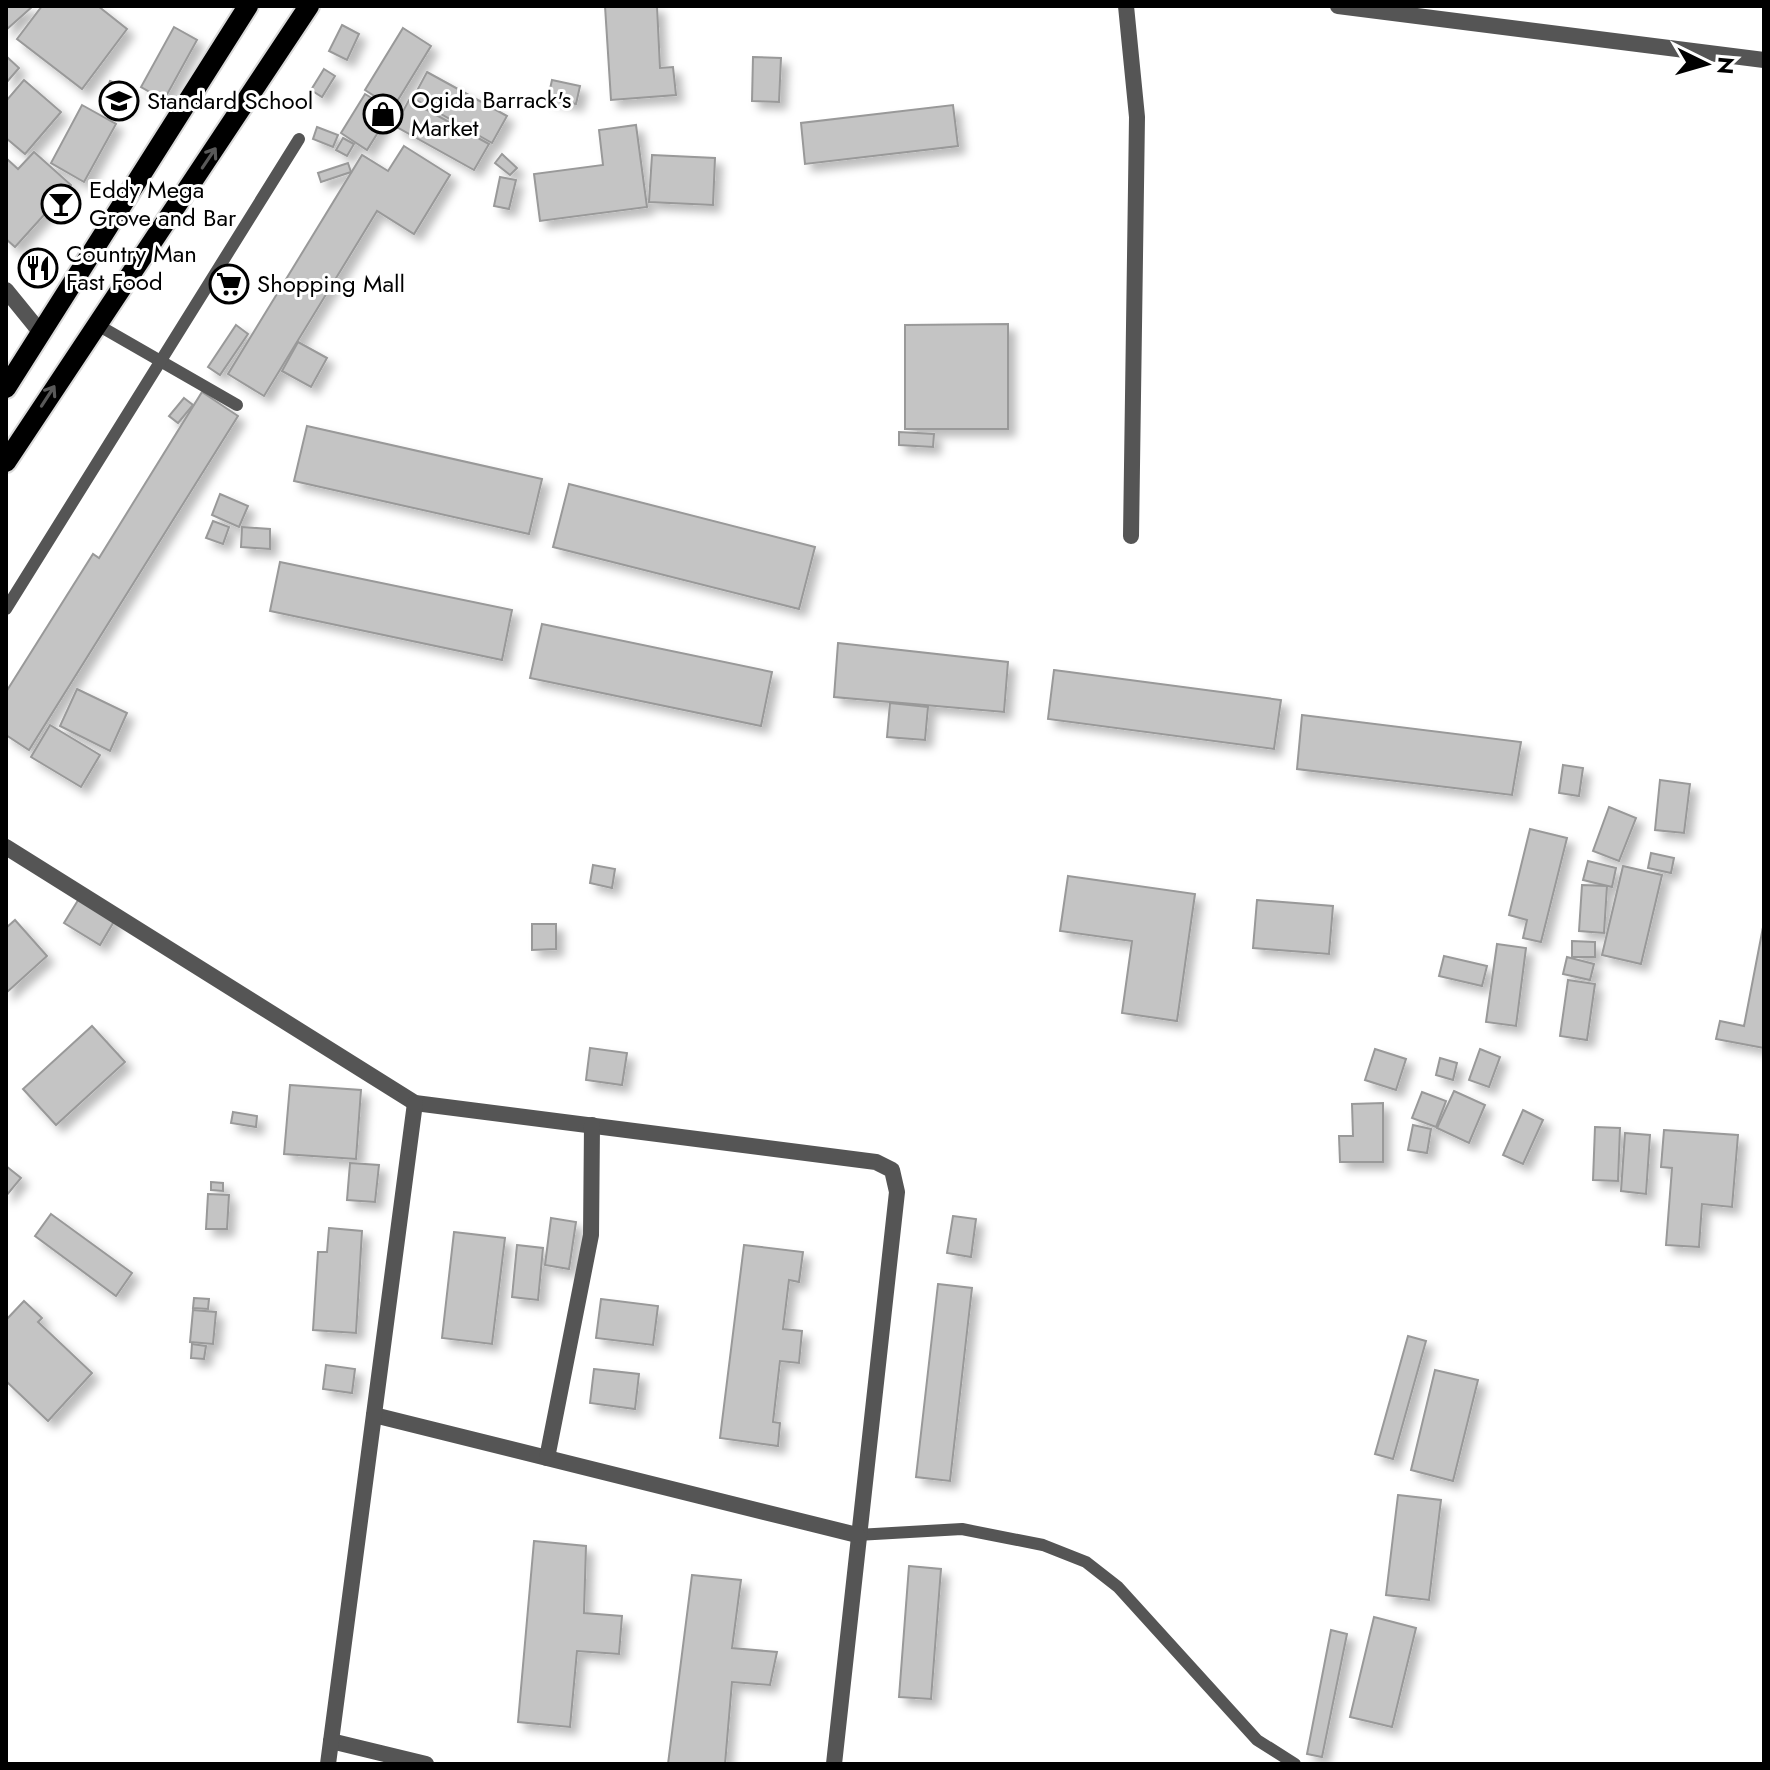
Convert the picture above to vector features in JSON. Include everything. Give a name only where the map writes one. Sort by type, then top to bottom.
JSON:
[{"type":"main road","points":[[6,388],[248,6]]},
{"type":"main road","points":[[6,462],[309,6]]},
{"type":"street","points":[[1126,6],[1137,117],[1131,536]]},
{"type":"street","points":[[1338,6],[1764,60]]},
{"type":"street","points":[[6,290],[41,333]]},
{"type":"street","points":[[6,847],[415,1103],[876,1162],[892,1170],[897,1192],[834,1764]]},
{"type":"street","points":[[328,1764],[415,1103]]},
{"type":"street","points":[[547,1458],[591,1235],[592,1125]]},
{"type":"street","points":[[374,1415],[857,1535]]},
{"type":"street","points":[[331,1741],[426,1764]]},
{"type":"lane","points":[[6,609],[299,139]]},
{"type":"lane","points":[[96,324],[237,405]]},
{"type":"lane","points":[[857,1535],[962,1529],[1043,1545],[1086,1562],[1118,1587],[1257,1740],[1295,1764]]},
{"type":"building","points":[[6,6],[33,6],[6,30]]},
{"type":"building","points":[[42,6],[98,6],[127,29],[82,89],[17,39]]},
{"type":"building","points":[[605,6],[657,6],[660,68],[673,67],[676,95],[611,100]]},
{"type":"building","points":[[342,25],[359,34],[347,60],[329,51]]},
{"type":"building","points":[[174,27],[197,40],[164,100],[141,87]]},
{"type":"building","points":[[403,28],[431,46],[393,108],[365,90]]},
{"type":"building","points":[[6,56],[19,68],[6,83]]},
{"type":"building","points":[[753,57],[781,58],[779,102],[752,101]]},
{"type":"building","points":[[324,69],[335,76],[322,97],[311,90]]},
{"type":"building","points":[[427,72],[507,116],[492,143],[413,98]]},
{"type":"building","points":[[24,80],[61,112],[25,154],[6,138],[6,101]]},
{"type":"building","points":[[552,80],[580,86],[576,104],[548,98]]},
{"type":"building","points":[[110,81],[132,91],[125,109],[103,101]]},
{"type":"building","points":[[365,94],[392,110],[367,150],[341,133]]},
{"type":"building","points":[[409,100],[489,144],[474,170],[395,126]]},
{"type":"building","points":[[82,105],[116,124],[84,182],[51,163]]},
{"type":"building","points":[[953,105],[958,146],[805,164],[801,123]]},
{"type":"building","points":[[636,125],[647,207],[540,221],[534,174],[603,165],[599,130]]},
{"type":"building","points":[[317,127],[338,135],[333,147],[313,139]]},
{"type":"building","points":[[343,138],[354,144],[347,156],[336,150]]},
{"type":"building","points":[[404,146],[450,175],[414,234],[377,211],[264,396],[228,374],[362,155],[388,171]]},
{"type":"building","points":[[34,152],[71,185],[15,247],[6,239],[6,158],[18,169]]},
{"type":"building","points":[[502,154],[517,168],[510,175],[495,163]]},
{"type":"building","points":[[652,155],[715,158],[713,205],[649,202]]},
{"type":"building","points":[[348,163],[351,172],[321,182],[318,173]]},
{"type":"building","points":[[500,177],[516,180],[509,209],[494,206]]},
{"type":"building","points":[[1008,324],[1008,429],[905,429],[905,325]]},
{"type":"building","points":[[236,325],[248,334],[220,375],[208,367]]},
{"type":"building","points":[[298,342],[327,358],[311,387],[282,371]]},
{"type":"building","points":[[202,392],[238,416],[29,750],[6,735],[6,692],[93,554],[99,558]]},
{"type":"building","points":[[184,398],[193,405],[178,423],[169,416]]},
{"type":"building","points":[[307,426],[542,479],[529,534],[294,481]]},
{"type":"building","points":[[899,432],[934,434],[933,447],[899,445]]},
{"type":"building","points":[[569,484],[815,547],[799,609],[553,547]]},
{"type":"building","points":[[220,494],[248,506],[239,527],[212,515]]},
{"type":"building","points":[[213,521],[229,527],[223,544],[206,538]]},
{"type":"building","points":[[242,527],[270,529],[270,549],[241,547]]},
{"type":"building","points":[[280,562],[512,610],[502,660],[270,611]]},
{"type":"building","points":[[542,624],[772,672],[761,726],[530,678]]},
{"type":"building","points":[[838,643],[1008,662],[1004,712],[834,697]]},
{"type":"building","points":[[1054,670],[1281,700],[1274,749],[1048,719]]},
{"type":"building","points":[[77,689],[127,713],[110,751],[60,726]]},
{"type":"building","points":[[890,703],[928,707],[925,740],[887,737]]},
{"type":"building","points":[[1302,715],[1521,742],[1512,795],[1297,769]]},
{"type":"building","points":[[50,725],[100,755],[81,787],[31,757]]},
{"type":"building","points":[[1563,765],[1583,768],[1579,796],[1559,793]]},
{"type":"building","points":[[1660,780],[1690,784],[1684,833],[1655,830]]},
{"type":"building","points":[[1609,807],[1636,818],[1619,861],[1593,851]]},
{"type":"building","points":[[1530,829],[1567,838],[1541,942],[1523,938],[1527,920],[1509,915]]},
{"type":"building","points":[[1651,853],[1674,858],[1671,873],[1648,868]]},
{"type":"building","points":[[1588,861],[1616,868],[1612,887],[1583,880]]},
{"type":"building","points":[[593,865],[615,869],[612,888],[590,883]]},
{"type":"building","points":[[1623,866],[1662,875],[1641,964],[1602,955]]},
{"type":"building","points":[[1068,876],[1195,894],[1177,1021],[1122,1013],[1132,941],[1060,931]]},
{"type":"building","points":[[1582,885],[1607,886],[1604,933],[1579,931]]},
{"type":"building","points":[[80,897],[116,918],[100,945],[64,923]]},
{"type":"building","points":[[1257,900],[1333,906],[1329,954],[1253,948]]},
{"type":"building","points":[[15,920],[47,956],[6,993],[6,928]]},
{"type":"building","points":[[1764,922],[1764,1048],[1716,1039],[1720,1021],[1744,1026]]},
{"type":"building","points":[[532,924],[556,924],[556,949],[532,950]]},
{"type":"building","points":[[1572,941],[1595,942],[1595,957],[1572,957]]},
{"type":"building","points":[[1497,944],[1526,948],[1516,1026],[1486,1022]]},
{"type":"building","points":[[1444,956],[1487,966],[1482,986],[1439,976]]},
{"type":"building","points":[[1567,957],[1594,964],[1590,980],[1563,974]]},
{"type":"building","points":[[1568,980],[1595,984],[1587,1040],[1560,1036]]},
{"type":"building","points":[[92,1026],[125,1062],[56,1125],[23,1089]]},
{"type":"building","points":[[590,1048],[627,1053],[622,1085],[586,1080]]},
{"type":"building","points":[[1375,1049],[1406,1059],[1396,1090],[1365,1080]]},
{"type":"building","points":[[1480,1049],[1500,1057],[1489,1087],[1469,1080]]},
{"type":"building","points":[[1440,1058],[1457,1063],[1453,1080],[1436,1075]]},
{"type":"building","points":[[290,1085],[361,1090],[356,1159],[284,1154]]},
{"type":"building","points":[[1454,1091],[1485,1105],[1469,1143],[1437,1128]]},
{"type":"building","points":[[1422,1092],[1446,1101],[1436,1127],[1412,1118]]},
{"type":"building","points":[[1383,1103],[1383,1162],[1340,1162],[1339,1136],[1353,1136],[1352,1104]]},
{"type":"building","points":[[1523,1110],[1543,1120],[1523,1164],[1503,1155]]},
{"type":"building","points":[[233,1112],[257,1116],[256,1127],[231,1123]]},
{"type":"building","points":[[1413,1125],[1431,1129],[1427,1153],[1408,1150]]},
{"type":"building","points":[[1595,1127],[1620,1128],[1618,1181],[1593,1180]]},
{"type":"building","points":[[1664,1130],[1738,1135],[1732,1207],[1702,1204],[1699,1247],[1666,1245],[1672,1168],[1661,1167]]},
{"type":"building","points":[[1625,1133],[1650,1135],[1646,1194],[1621,1191]]},
{"type":"building","points":[[350,1163],[379,1165],[375,1202],[347,1200]]},
{"type":"building","points":[[6,1166],[21,1178],[6,1196]]},
{"type":"building","points":[[211,1182],[223,1183],[223,1191],[211,1190]]},
{"type":"building","points":[[208,1194],[229,1195],[227,1229],[206,1229]]},
{"type":"building","points":[[51,1214],[132,1273],[116,1296],[35,1236]]},
{"type":"building","points":[[953,1216],[976,1219],[971,1257],[947,1253]]},
{"type":"building","points":[[551,1218],[576,1222],[569,1269],[545,1265]]},
{"type":"building","points":[[329,1228],[362,1231],[356,1333],[313,1330],[318,1252],[327,1252]]},
{"type":"building","points":[[454,1232],[505,1238],[492,1344],[442,1338]]},
{"type":"building","points":[[517,1245],[543,1248],[538,1300],[512,1297]]},
{"type":"building","points":[[744,1245],[803,1252],[799,1282],[789,1280],[783,1329],[802,1331],[799,1363],[780,1361],[773,1422],[780,1423],[778,1446],[720,1438]]},
{"type":"building","points":[[938,1284],[972,1288],[950,1481],[916,1477]]},
{"type":"building","points":[[194,1298],[209,1299],[208,1309],[193,1308]]},
{"type":"building","points":[[601,1299],[658,1306],[653,1345],[596,1338]]},
{"type":"building","points":[[24,1301],[42,1318],[38,1322],[92,1373],[48,1421],[6,1381],[6,1320]]},
{"type":"building","points":[[193,1310],[216,1312],[213,1344],[190,1342]]},
{"type":"building","points":[[1408,1336],[1426,1341],[1393,1459],[1375,1454]]},
{"type":"building","points":[[192,1344],[206,1346],[204,1359],[191,1358]]},
{"type":"building","points":[[326,1365],[355,1369],[352,1393],[323,1389]]},
{"type":"building","points":[[594,1369],[639,1374],[635,1409],[590,1403]]},
{"type":"building","points":[[1435,1370],[1478,1380],[1453,1481],[1411,1470]]},
{"type":"building","points":[[1398,1495],[1441,1500],[1429,1600],[1386,1595]]},
{"type":"building","points":[[534,1541],[586,1546],[584,1613],[622,1616],[619,1654],[577,1651],[570,1727],[518,1722]]},
{"type":"building","points":[[909,1566],[941,1569],[931,1699],[899,1697]]},
{"type":"building","points":[[692,1575],[741,1580],[732,1648],[777,1652],[770,1685],[732,1682],[725,1764],[668,1764]]},
{"type":"building","points":[[1374,1617],[1416,1628],[1392,1727],[1350,1717]]},
{"type":"building","points":[[1331,1630],[1347,1634],[1322,1757],[1307,1754]]},
{"type":"place","name":"Standard School","points":[[119,101]]},
{"type":"place","name":"Ogida Barrack's Market","points":[[383,114]]},
{"type":"place","name":"Eddy Mega Grove and Bar","points":[[61,204]]},
{"type":"place","name":"Country Man Fast Food","points":[[38,268]]},
{"type":"place","name":"Shopping Mall","points":[[229,284]]}]
